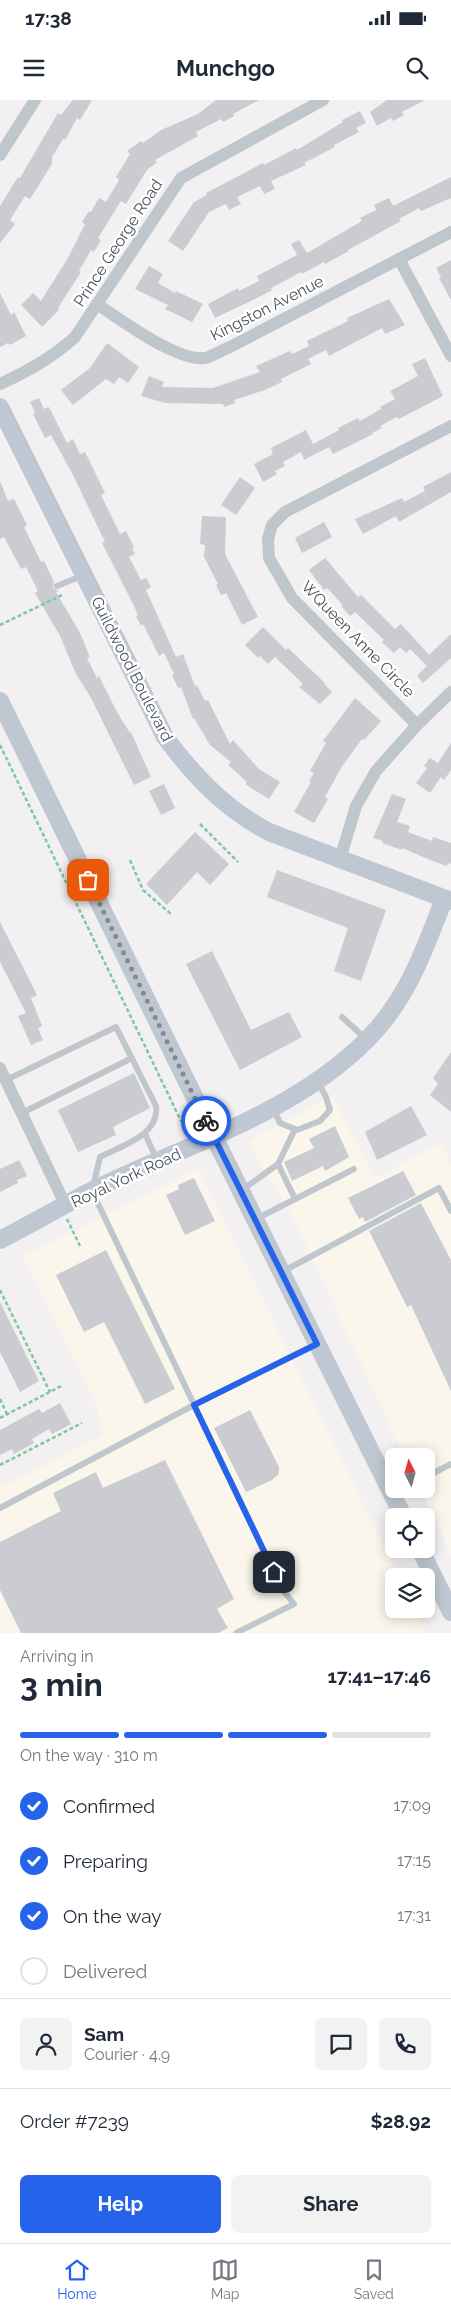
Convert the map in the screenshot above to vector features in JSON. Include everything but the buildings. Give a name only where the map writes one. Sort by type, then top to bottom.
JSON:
[{"type":"street","points":[[0,155],[35,100]]},
{"type":"street","name":"Prince George Road","points":[[0,384],[28,371],[58,353],[75,337],[181,178],[323,100]]},
{"type":"street","name":"Kingston Avenue","points":[[98,305],[150,338],[183,355],[204,358],[230,347],[451,232]]},
{"type":"street","points":[[399,259],[451,356]]},
{"type":"street","name":"Guildwood Boulevard","points":[[0,407],[165,737],[184,763],[210,792],[246,820],[268,832],[447,900]]},
{"type":"street","name":"WQueen Anne Circle","points":[[418,725],[292,598],[269,558],[268,539],[272,525],[285,512],[451,426]]},
{"type":"street","points":[[340,859],[356,806],[376,771],[451,692]]},
{"type":"street","points":[[0,701],[317,1344],[385,1467]]},
{"type":"street","name":"Royal York Road","points":[[0,1240],[92,1191],[214,1137],[272,1107],[338,1066],[377,1028],[415,974],[447,900]]},
{"type":"street","points":[[0,1068],[64,1207]]},
{"type":"street","points":[[424,1558],[451,1612]]},
{"type":"lane","points":[[57,586],[84,574]]},
{"type":"lane","points":[[342,1017],[366,1039]]},
{"type":"lane","points":[[6,1080],[116,1027],[156,1106],[157,1114],[154,1124],[145,1134],[100,1157],[92,1191],[282,1589],[294,1604],[236,1633]]},
{"type":"lane","points":[[22,1113],[132,1058]]},
{"type":"lane","points":[[272,1107],[280,1123],[295,1129],[320,1122],[330,1110],[317,1080]]},
{"type":"lane","points":[[241,1191],[278,1164],[295,1129]]},
{"type":"lane","points":[[145,1134],[158,1162]]},
{"type":"lane","points":[[278,1164],[295,1199]]},
{"type":"lane","points":[[255,1219],[354,1169]]},
{"type":"lane","points":[[281,1272],[439,1188],[451,1211]]},
{"type":"lane","points":[[0,1508],[194,1405],[317,1344]]},
{"type":"lane","points":[[435,1472],[451,1464]]},
{"type":"path","points":[[0,625],[67,592]]},
{"type":"path","points":[[0,745],[181,1121],[190,1126]]},
{"type":"path","points":[[200,824],[238,862]]},
{"type":"path","points":[[130,860],[142,890],[171,914]]},
{"type":"path","points":[[64,1207],[80,1246]]},
{"type":"path","points":[[0,1290],[50,1392]]},
{"type":"path","points":[[0,1418],[63,1385]]},
{"type":"path","points":[[0,1399],[7,1414]]},
{"type":"path","points":[[0,1465],[82,1424]]},
{"type":"shaded area","points":[[332,1096],[375,1178],[442,1143],[451,1165],[451,1556],[435,1521],[435,1508],[429,1508],[424,1498],[435,1498],[435,1448],[400,1448],[294,1220],[248,1141]]},
{"type":"shaded area","points":[[199,1168],[385,1549],[385,1558],[389,1558],[394,1568],[385,1568],[385,1618],[418,1618],[426,1633],[0,1633],[0,1488],[101,1436],[98,1410],[22,1256]]},
{"type":"way so far","points":[[88,880],[206,1121]]},
{"type":"route","points":[[206,1121],[317,1344],[194,1405],[274,1572]]}]
